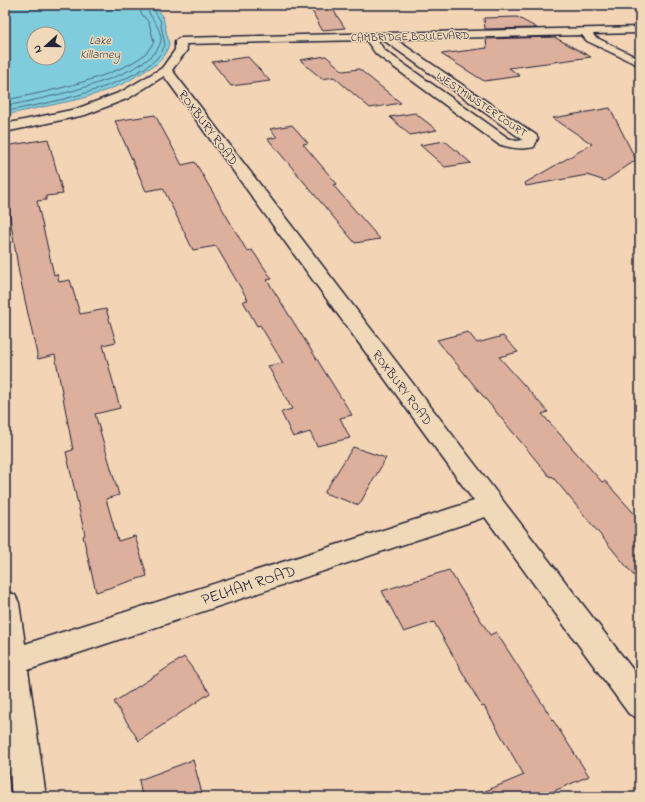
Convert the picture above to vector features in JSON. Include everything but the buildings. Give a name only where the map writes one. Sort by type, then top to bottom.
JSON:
[{"type":"street","name":"CAMBRIDGE BOULEVARD","points":[[166,70],[180,46],[372,41],[395,44],[640,30]]},
{"type":"street","name":"CAMBRIDGE BOULEVARD","points":[[372,41],[384,36],[591,34],[619,39],[640,37]]},
{"type":"street","points":[[591,34],[640,63]]},
{"type":"street","name":"WESTMINSTER COURT","points":[[372,41],[380,52],[503,141],[515,145],[529,144],[531,138],[384,36]]},
{"type":"street","points":[[5,128],[80,112],[125,95],[166,70]]},
{"type":"street","name":"ROXBURY ROAD","points":[[166,70],[640,704]]},
{"type":"street","name":"PELHAM ROAD","points":[[9,662],[491,505]]},
{"type":"street","points":[[5,603],[9,662],[29,797]]},
{"type":"water","name":"Lake Killarney","points":[[5,5],[153,5],[163,17],[169,44],[165,55],[158,63],[125,83],[80,99],[5,115]]}]
